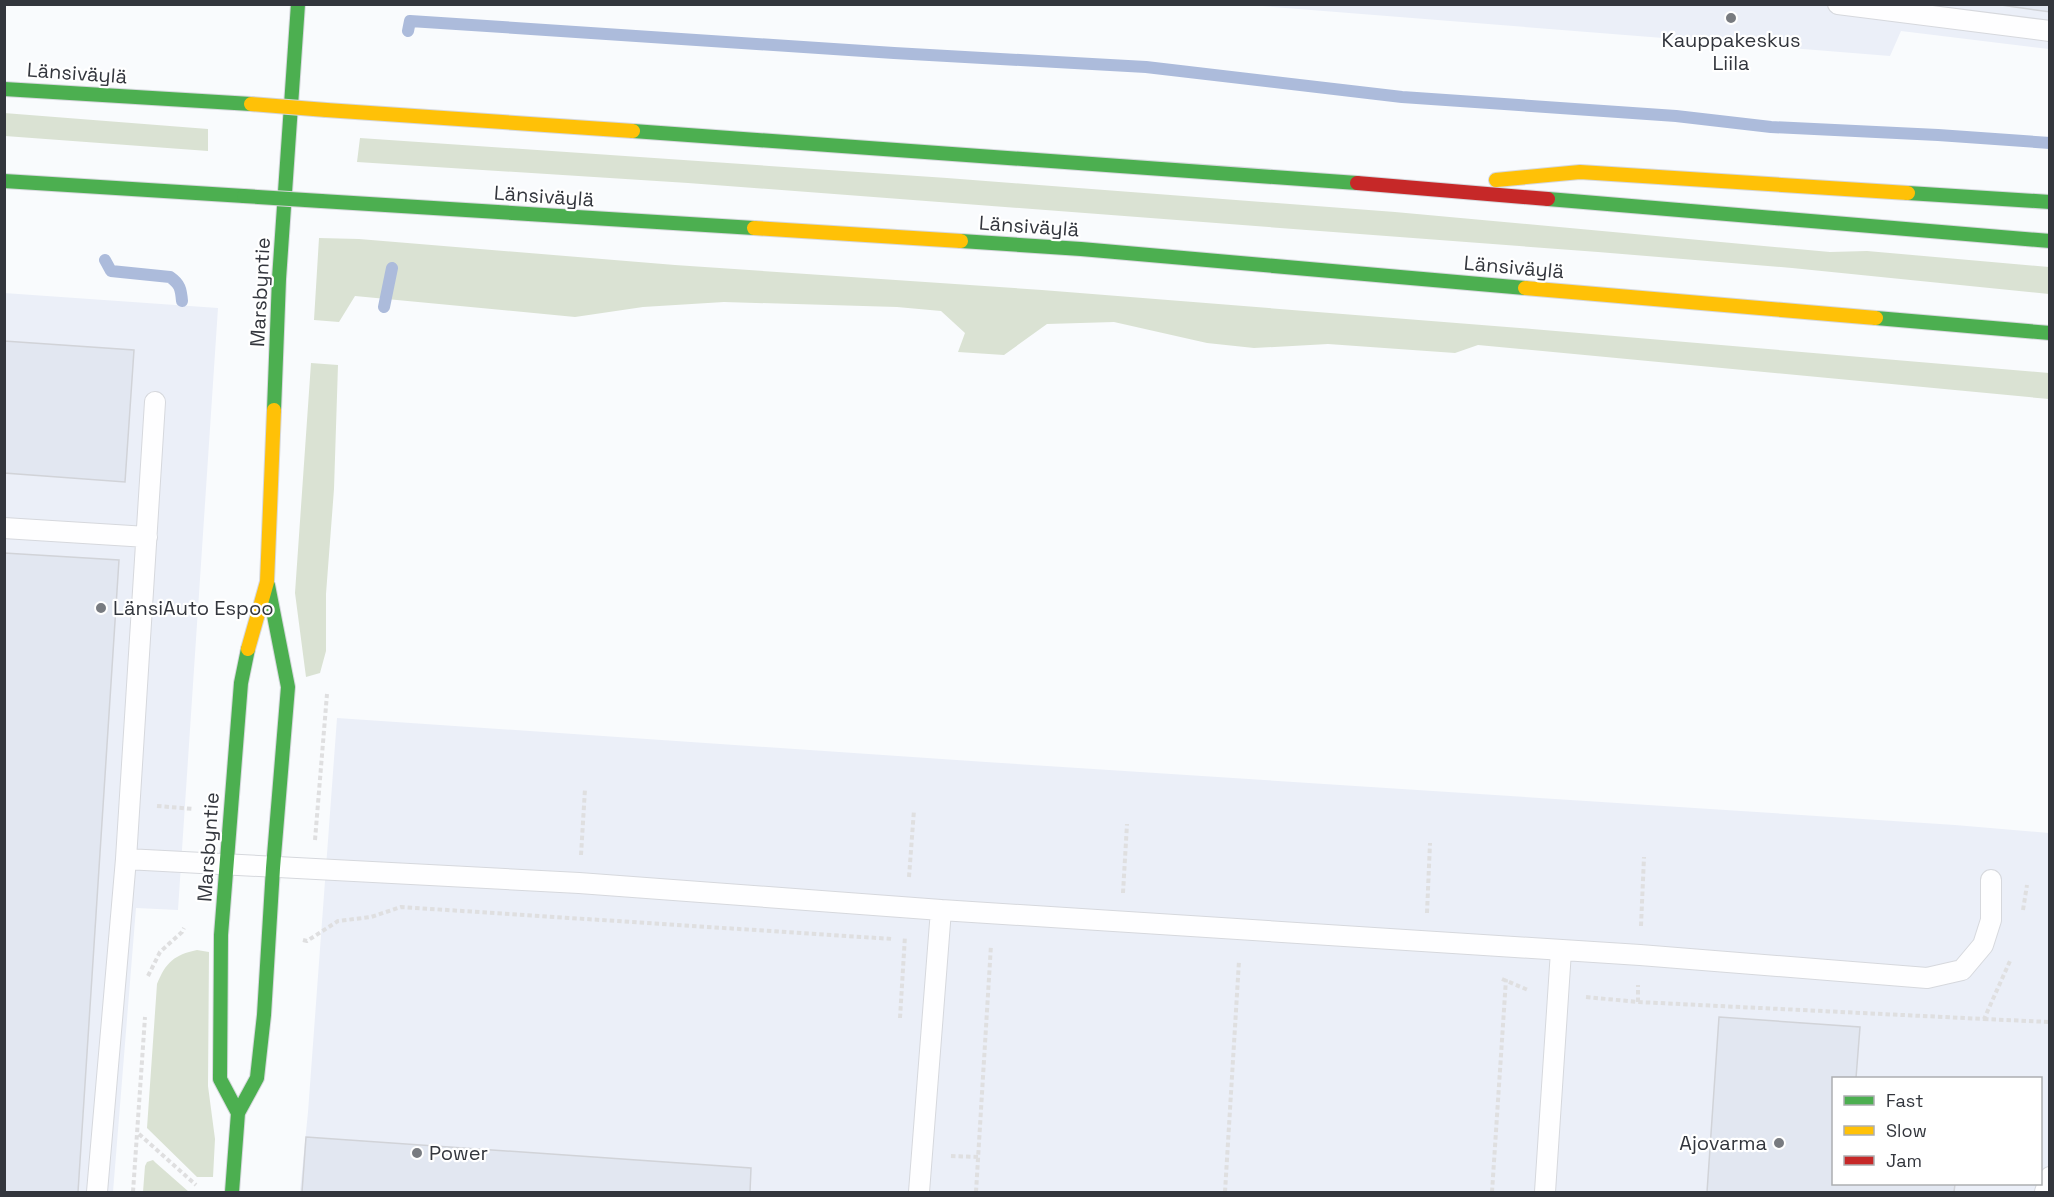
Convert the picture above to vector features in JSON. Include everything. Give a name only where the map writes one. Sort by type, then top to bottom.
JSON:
[{"type":"main road","name":"Marsbyntie","points":[[232,1192],[238,1113],[257,1078],[264,1016],[288,687],[267,582],[279,279],[298,4]]},
{"type":"main road","name":"Länsiväylä","points":[[4,88],[1033,159],[1419,188],[2049,241]]},
{"type":"main road","points":[[1419,188],[1580,172],[2049,202]]},
{"type":"main road","name":"Länsiväylä","points":[[4,181],[1082,249],[2049,333]]},
{"type":"main road","name":"Marsbyntie","points":[[238,1113],[220,1078],[221,935],[241,682],[250,640],[267,582]]},
{"type":"lane","points":[[1838,4],[2049,31]]},
{"type":"lane","points":[[97,1192],[131,805],[155,402]]},
{"type":"lane","points":[[4,528],[147,537]]},
{"type":"lane","points":[[126,859],[579,883],[907,908],[1561,951],[1927,978],[1962,970],[1983,945],[1991,920],[1991,880]]},
{"type":"lane","points":[[919,1192],[941,910]]},
{"type":"lane","points":[[1545,1192],[1561,951]]},
{"type":"lane","points":[[2045,1192],[2049,1177]]},
{"type":"path","points":[[131,805],[194,808]]},
{"type":"path","points":[[900,1021],[914,810]]},
{"type":"path","points":[[1123,895],[1127,824]]},
{"type":"path","points":[[1427,917],[1430,843]]},
{"type":"path","points":[[1641,933],[1644,857]]},
{"type":"path","points":[[976,1192],[991,945]]},
{"type":"path","points":[[1225,1192],[1239,961]]},
{"type":"path","points":[[1492,1192],[1506,979]]},
{"type":"path","points":[[1984,1019],[2049,1022]]},
{"type":"path","points":[[138,1133],[201,1190]]},
{"type":"shaded area","name":"Kauppakeskus Liila","points":[[1249,5],[2049,5],[2049,49],[1901,31],[1890,56]]},
{"type":"shaded area","name":"LänsiAuto Espoo","points":[[4,293],[218,308],[178,910],[136,908],[113,1192],[5,1192]]},
{"type":"shaded area","points":[[337,718],[2049,833],[2049,1192],[300,1192]]},
{"type":"green space","points":[[4,113],[208,129],[208,151],[5,136]]},
{"type":"green space","points":[[360,138],[947,178],[1395,212],[1830,252],[1867,251],[2049,267],[2049,294],[1792,268],[1598,252],[688,183],[357,162]]},
{"type":"green space","points":[[319,238],[359,239],[675,265],[1042,290],[2049,373],[2049,399],[1478,345],[1455,353],[1328,344],[1254,348],[1207,343],[1114,322],[1047,324],[1004,355],[958,352],[965,333],[941,311],[897,307],[724,302],[643,307],[575,317],[355,296],[339,322],[314,320]]},
{"type":"green space","points":[[311,363],[338,365],[334,489],[326,594],[326,651],[320,673],[306,677],[295,593]]},
{"type":"green space","points":[[197,950],[209,952],[208,1086],[215,1139],[213,1177],[197,1177],[147,1128],[157,984],[172,961],[182,954]]},
{"type":"green space","points":[[153,1160],[189,1192],[143,1192],[145,1166],[147,1162]]},
{"type":"building","points":[[1994,4],[2050,4],[2050,12]]},
{"type":"building","points":[[4,341],[134,350],[125,482],[4,473]]},
{"type":"building","points":[[4,553],[119,560],[78,1192],[4,1192]]},
{"type":"building","points":[[1719,1017],[1860,1027],[1856,1077],[1832,1077],[1832,1185],[1955,1185],[1954,1192],[1707,1192]]},
{"type":"building","name":"Power","points":[[306,1137],[751,1168],[750,1192],[302,1192]]},
{"type":"waterway","points":[[408,31],[410,21],[1146,67],[1402,97],[1676,116],[1771,127],[2050,143]]},
{"type":"waterway","points":[[105,260],[111,271],[170,277],[179,287],[182,301]]},
{"type":"waterway","points":[[384,307],[392,268]]},
{"type":"traffic: fast","points":[[274,410],[279,279],[298,4]]},
{"type":"traffic: fast","points":[[4,89],[251,104]]},
{"type":"traffic: fast","points":[[633,131],[1357,183]]},
{"type":"traffic: fast","points":[[4,181],[244,196]]},
{"type":"traffic: fast","points":[[1908,193],[2050,202]]},
{"type":"traffic: fast","points":[[244,196],[321,201]]},
{"type":"traffic: fast","points":[[1548,199],[2050,241]]},
{"type":"traffic: fast","points":[[321,201],[754,228]]},
{"type":"traffic: fast","points":[[961,241],[1081,249],[1525,288]]},
{"type":"traffic: fast","points":[[1876,318],[2050,333]]},
{"type":"traffic: fast","points":[[232,1192],[238,1113],[257,1078],[264,1015],[288,687],[268,585]]},
{"type":"traffic: fast","points":[[238,1113],[220,1079],[221,935],[241,683],[248,649]]},
{"type":"traffic: slow","points":[[251,104],[326,110]]},
{"type":"traffic: slow","points":[[326,110],[633,131]]},
{"type":"traffic: slow","points":[[1496,180],[1580,172],[1908,193]]},
{"type":"traffic: slow","points":[[754,228],[961,241]]},
{"type":"traffic: slow","points":[[1525,288],[1876,318]]},
{"type":"traffic: slow","points":[[248,649],[267,582],[274,410]]},
{"type":"traffic: jam","points":[[1357,183],[1548,199]]},
{"type":"place","name":"Kauppakeskus Liila","points":[[1731,18]]},
{"type":"place","name":"LänsiAuto Espoo","points":[[101,608]]},
{"type":"place","name":"Ajovarma","points":[[1779,1143]]},
{"type":"place","name":"Power","points":[[417,1153]]}]
